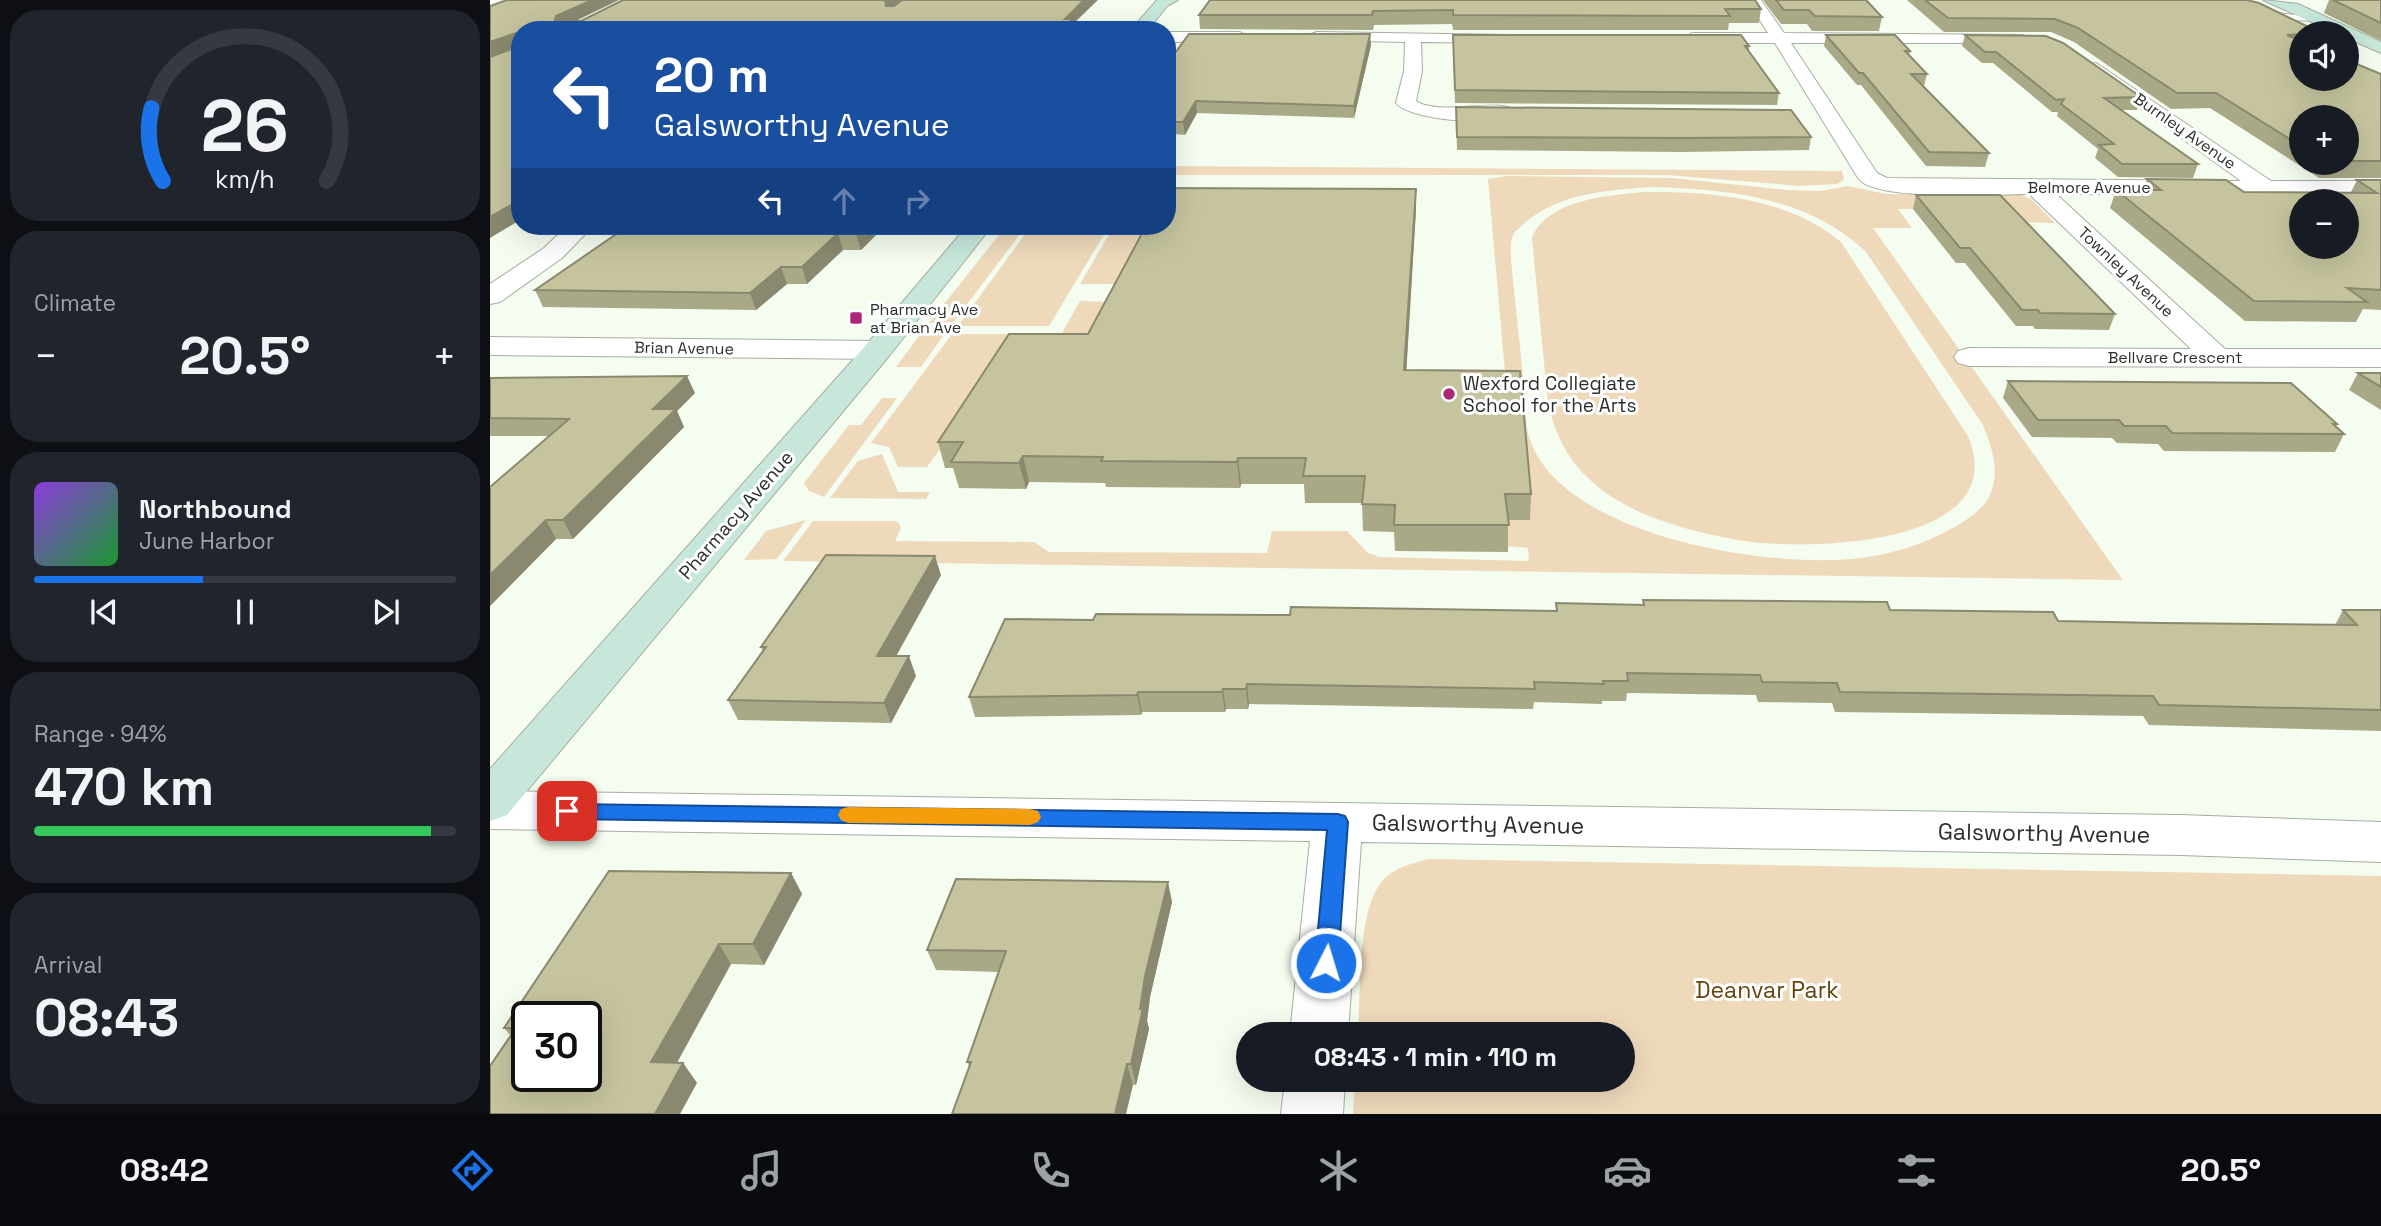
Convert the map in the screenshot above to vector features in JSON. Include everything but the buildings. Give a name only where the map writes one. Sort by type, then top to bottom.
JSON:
[{"type":"street","points":[[1754,0],[1781,39]]},
{"type":"street","points":[[2270,0],[2289,4],[2381,48]]},
{"type":"street","points":[[1147,21],[1164,1]]},
{"type":"street","points":[[1176,37],[1254,37]]},
{"type":"street","points":[[1294,37],[1526,38]]},
{"type":"street","points":[[1413,38],[1413,71],[1406,103],[1409,107],[1438,113],[1531,112]]},
{"type":"street","points":[[1671,38],[2038,38]]},
{"type":"street","name":"Belmore Avenue","points":[[1781,39],[1821,114],[1869,178],[1882,184],[1906,187],[2381,188]]},
{"type":"street","name":"Burnley Avenue","points":[[2078,56],[2263,186]]},
{"type":"street","name":"Townley Avenue","points":[[2036,188],[2216,356]]},
{"type":"street","points":[[490,296],[553,253],[572,235]]},
{"type":"street","name":"Pharmacy Avenue","points":[[490,802],[878,350],[973,235]]},
{"type":"street","name":"Brian Avenue","points":[[490,346],[878,350]]},
{"type":"street","name":"Bellvare Crescent","points":[[1969,357],[2381,358]]},
{"type":"street","name":"Galsworthy Avenue","points":[[490,810],[2166,835],[2381,842]]},
{"type":"street","points":[[1320,1022],[1338,822]]},
{"type":"street","points":[[1312,1114],[1314,1092]]},
{"type":"lane","points":[[2220,3],[2266,16],[2317,18]]},
{"type":"green space","points":[[1176,166],[1842,171],[1844,180],[1837,184],[1800,186],[1666,175],[1176,175]]},
{"type":"green space","points":[[1506,176],[1672,178],[1787,190],[1821,191],[1848,186],[1886,194],[2020,195],[2031,199],[2055,223],[2007,222],[1936,209],[1898,209],[1912,228],[1873,228],[2123,580],[783,561],[813,521],[894,521],[898,522],[901,528],[895,541],[1034,542],[1049,552],[1267,553],[1272,531],[1347,531],[1368,553],[1380,557],[1529,561],[1528,548],[1507,546],[1506,520],[1529,520],[1507,395],[1488,179]],"holes":[[[1649,187],[1708,190],[1765,199],[1792,207],[1843,233],[1866,252],[1983,425],[1995,470],[1993,488],[1977,512],[1939,535],[1889,553],[1829,560],[1783,559],[1679,541],[1629,524],[1585,502],[1551,474],[1530,440],[1527,428],[1511,260],[1513,236],[1540,212],[1569,199]]]},
{"type":"green space","points":[[1646,192],[1697,193],[1749,200],[1798,215],[1841,242],[1968,436],[1974,473],[1961,501],[1932,521],[1894,534],[1850,542],[1768,543],[1718,536],[1658,520],[1620,502],[1588,478],[1573,462],[1562,444],[1548,404],[1532,238],[1540,225],[1565,207],[1582,201]]},
{"type":"green space","points":[[999,235],[1019,235],[953,323],[929,323]]},
{"type":"green space","points":[[1024,235],[1104,235],[1049,326],[958,326]]},
{"type":"green space","points":[[1109,235],[1156,235],[1131,284],[1080,284]]},
{"type":"green space","points":[[1080,301],[1121,302],[1112,325],[1053,349]]},
{"type":"green space","points":[[922,332],[946,332],[921,367],[896,367]]},
{"type":"green space","points":[[952,334],[1025,334],[927,467],[898,467],[889,447],[871,443]]},
{"type":"green space","points":[[882,398],[897,398],[824,497],[809,491],[804,483],[849,425],[861,425]]},
{"type":"green space","points":[[882,454],[898,492],[930,492],[926,499],[830,498],[858,461]]},
{"type":"green space","points":[[806,520],[777,559],[744,560],[766,531]]},
{"type":"green space","name":"Deanvar Park","points":[[1429,859],[2381,876],[2381,1114],[1353,1114],[1354,1092],[1635,1092],[1635,1022],[1358,1022],[1364,930],[1369,910],[1375,892],[1384,879],[1394,871]]},
{"type":"slow traffic","points":[[848,815],[1030,817]]},
{"type":"place","name":"Pharmacy Ave at Brian Ave","points":[[856,318]]},
{"type":"place","name":"Wexford Collegiate School for the Arts","points":[[1449,394]]},
{"type":"route","points":[[567,811],[1338,822],[1326,963]]}]
